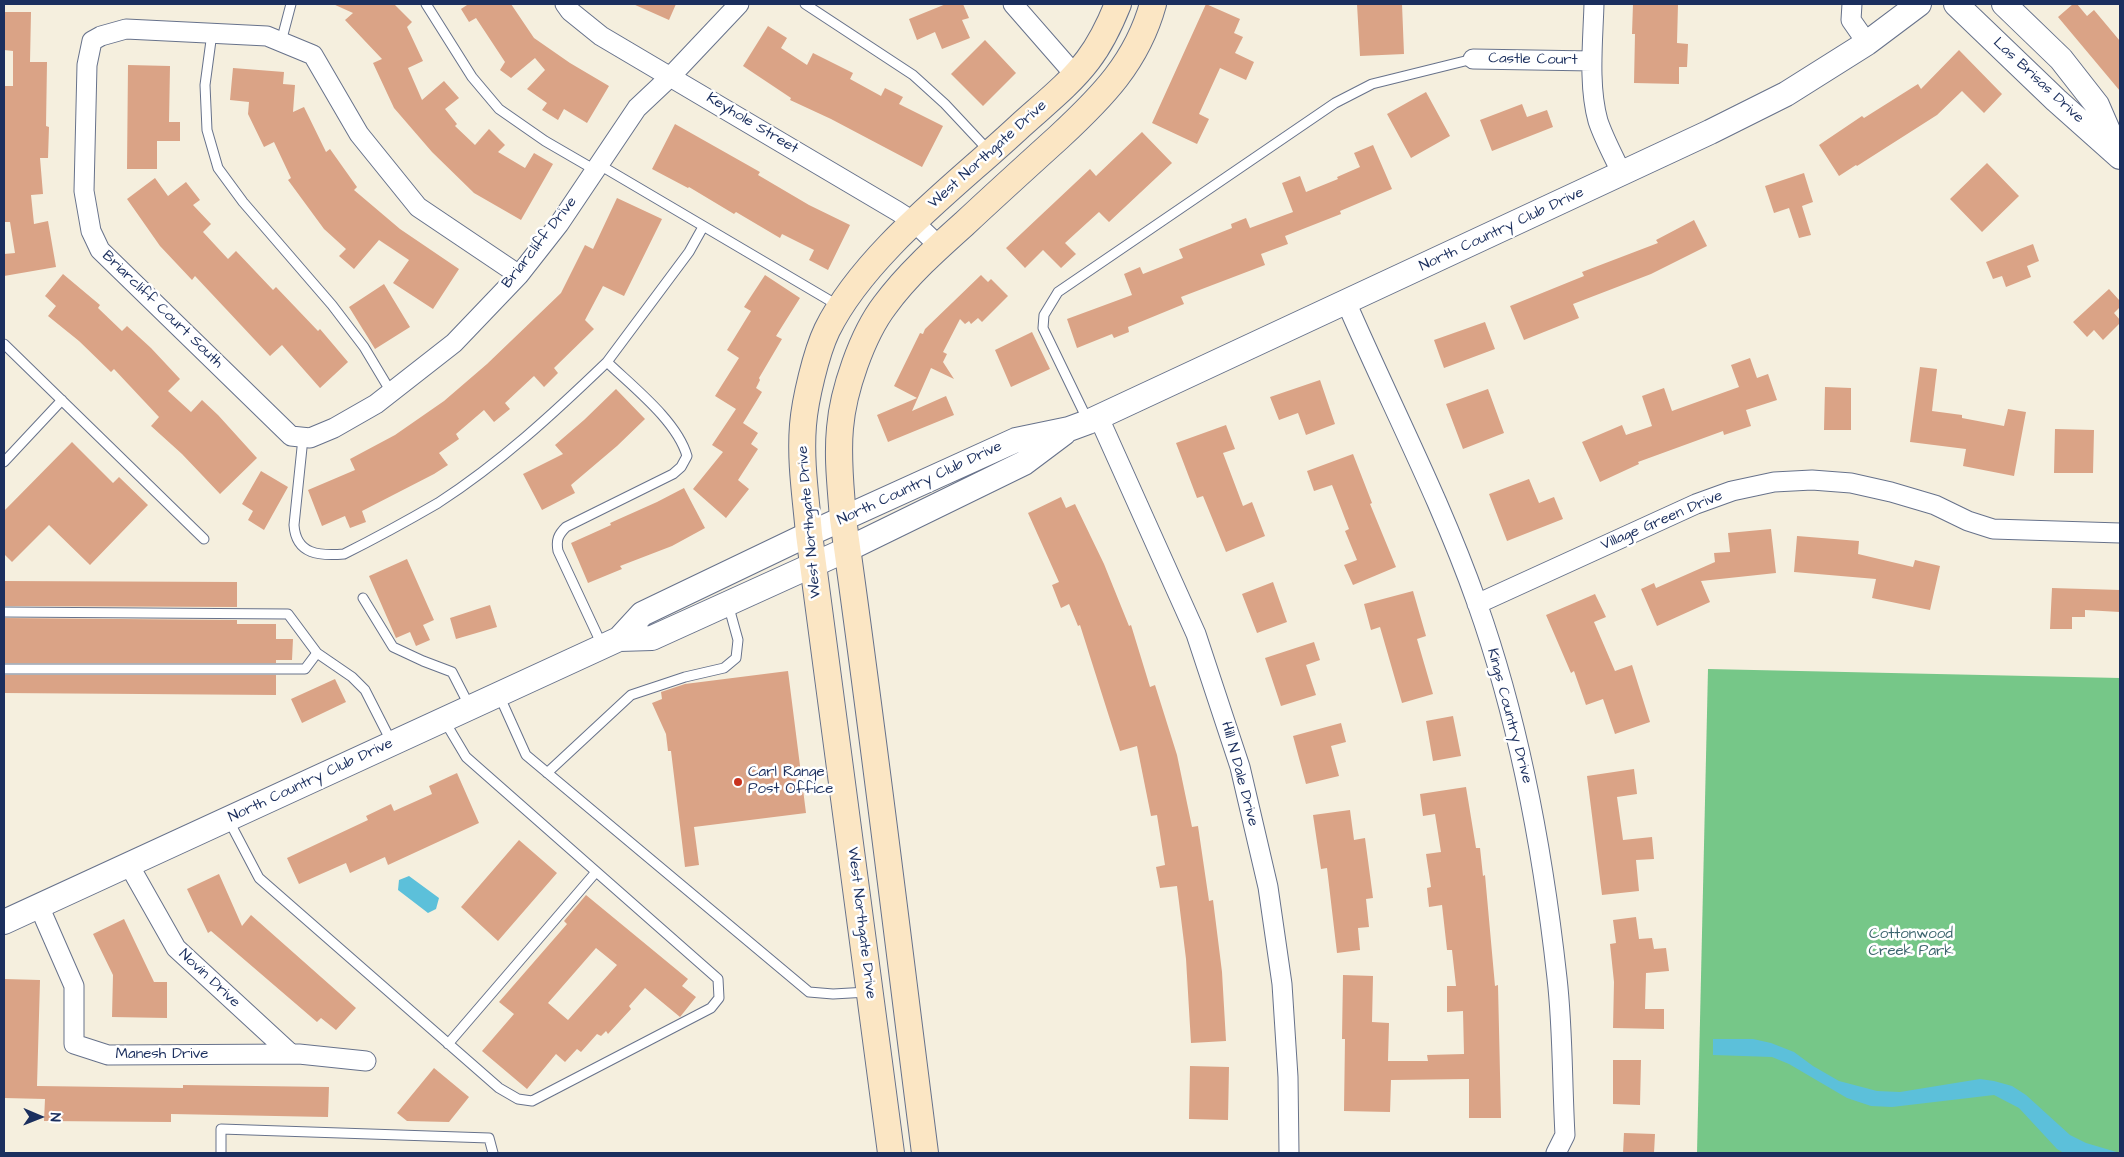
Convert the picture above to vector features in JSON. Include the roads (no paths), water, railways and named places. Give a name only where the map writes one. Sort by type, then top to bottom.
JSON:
[{"type":"main road","name":"West Northgate Drive","points":[[891,1153],[809,534],[803,470],[803,423],[814,369],[826,332],[841,306],[871,266],[914,222],[1075,75],[1099,45],[1118,4]]},
{"type":"main road","points":[[925,1153],[888,845],[843,519],[838,447],[840,426],[853,370],[866,339],[884,306],[939,246],[1098,101],[1130,59],[1143,34],[1153,4]]},
{"type":"main road","points":[[870,992],[904,988]]},
{"type":"street","name":"Keyhole Street","points":[[565,4],[570,11],[601,36],[914,222],[939,246]]},
{"type":"street","name":"Briarcliff Drive","points":[[303,438],[334,428],[376,404],[454,343],[519,275],[559,224],[637,108],[671,76],[739,4]]},
{"type":"street","points":[[1012,4],[1075,75]]},
{"type":"street","points":[[1594,4],[1592,61],[1595,105],[1598,122],[1622,174]]},
{"type":"street","points":[[1852,4],[1851,20],[1867,43]]},
{"type":"street","name":"North Country Club Drive","points":[[4,922],[611,643],[652,638],[848,549],[1024,463],[1086,423],[1347,304],[1786,94],[1867,43],[1919,4]]},
{"type":"street","name":"Las Brisas Drive","points":[[1956,4],[2056,100],[2120,157]]},
{"type":"street","name":"Las Brisas Drive","points":[[2004,4],[2061,59],[2098,105],[2120,157]]},
{"type":"street","name":"Briarcliff Court South","points":[[212,33],[126,28],[92,41],[87,65],[84,191],[91,231],[100,250],[292,436],[303,438]]},
{"type":"street","points":[[212,33],[267,36],[313,55],[360,134],[418,208],[519,275]]},
{"type":"street","name":"Castle Court","points":[[1473,58],[1592,61]]},
{"type":"street","name":"Kings Country Drive","points":[[1347,304],[1439,507],[1477,604],[1524,767],[1537,832],[1558,979],[1565,1134],[1556,1153]]},
{"type":"street","name":"North Country Club Drive","points":[[611,643],[642,614],[809,534],[1016,440],[1086,423]]},
{"type":"street","name":"Hill N Dale Drive","points":[[1086,423],[1136,498],[1196,634],[1240,767],[1268,887],[1282,984],[1288,1076],[1289,1153]]},
{"type":"street","name":"Village Green Drive","points":[[1477,604],[1696,504],[1732,491],[1774,482],[1812,480],[1851,483],[1935,505],[1968,521],[1993,529],[2120,533]]},
{"type":"street","name":"Novin Drive","points":[[129,864],[176,948],[291,1054]]},
{"type":"street","name":"Manesh Drive","points":[[38,906],[74,986],[74,1044],[108,1056],[291,1054],[366,1061]]},
{"type":"lane","points":[[281,42],[291,4]]},
{"type":"lane","points":[[426,4],[472,77],[499,110],[565,154],[596,167],[841,306]]},
{"type":"lane","points":[[804,4],[913,75],[945,104],[991,153]]},
{"type":"lane","points":[[212,33],[205,85],[207,130],[218,168],[243,202],[332,305],[364,347],[391,392]]},
{"type":"lane","points":[[1086,423],[1043,328],[1044,315],[1058,292],[1335,102],[1372,84],[1473,58]]},
{"type":"lane","points":[[303,438],[294,525],[295,536],[301,546],[313,553],[328,555],[344,554],[438,502],[479,474],[560,407],[607,362],[689,252],[703,227]]},
{"type":"lane","points":[[4,344],[204,539]]},
{"type":"lane","points":[[607,362],[659,413],[683,442],[687,456],[681,468],[673,474],[566,527],[559,533],[557,541],[558,551],[611,643]]},
{"type":"lane","points":[[4,462],[62,400]]},
{"type":"lane","points":[[363,598],[393,646],[452,672],[470,707]]},
{"type":"lane","points":[[547,773],[631,696],[685,677],[724,668],[736,658],[738,640],[728,603]]},
{"type":"lane","points":[[4,612],[288,614],[317,653],[352,677],[365,690],[392,743]]},
{"type":"lane","points":[[4,669],[305,669],[317,653]]},
{"type":"lane","points":[[499,694],[526,755],[809,992],[833,994],[870,992]]},
{"type":"lane","points":[[228,819],[258,878],[499,1088],[518,1098],[532,1101],[711,1008],[719,998],[718,980],[466,758],[443,720]]},
{"type":"lane","points":[[448,1044],[596,872]]},
{"type":"lane","points":[[221,1153],[221,1129],[489,1138],[493,1153]]},
{"type":"water","points":[[409,876],[439,898],[436,909],[428,913],[398,890],[399,880]]},
{"type":"water","points":[[1713,1039],[1753,1039],[1771,1043],[1794,1052],[1839,1081],[1877,1091],[1900,1092],[1980,1079],[2012,1086],[2026,1095],[2070,1135],[2086,1143],[2120,1153],[2064,1153],[2057,1149],[2019,1108],[1994,1095],[1892,1107],[1871,1106],[1847,1098],[1789,1064],[1772,1057],[1713,1055]]},
{"type":"place","name":"Carl Range Post Office","points":[[738,782]]},
{"type":"park label","name":"Cottonwood Creek Park","points":[[1911,944]]}]
